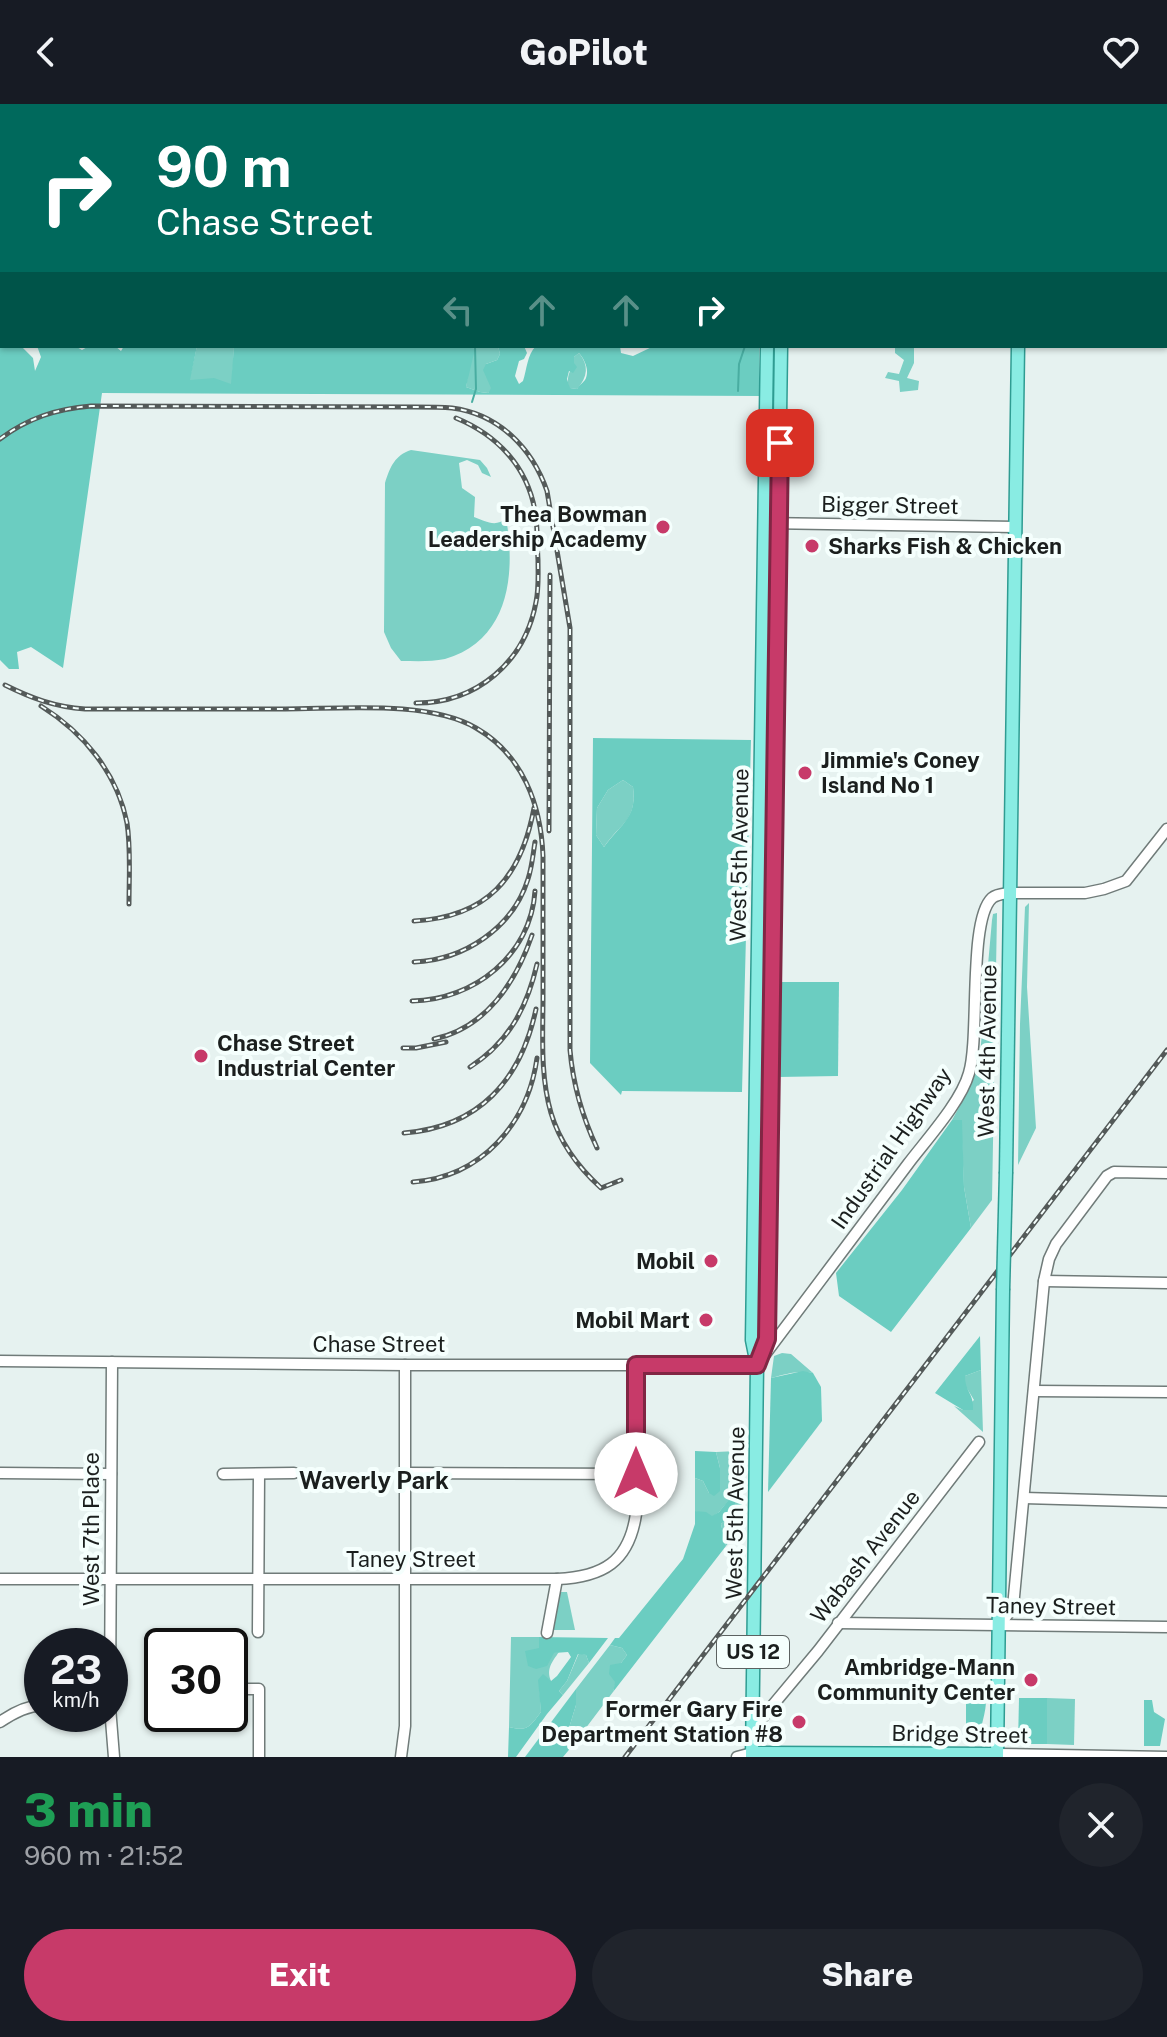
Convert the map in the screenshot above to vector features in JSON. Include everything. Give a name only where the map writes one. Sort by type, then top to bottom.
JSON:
[{"type":"main road","name":"West 5th Avenue","points":[[752,1755],[757,1365],[752,1340],[767,348]]},
{"type":"main road","name":"West 5th Avenue","points":[[757,1365],[767,1339],[781,348]]},
{"type":"main road","name":"West 4th Avenue","points":[[997,1756],[1018,348]]},
{"type":"main road","points":[[763,662],[777,662]]},
{"type":"main road","points":[[757,977],[772,977]]},
{"type":"main road","points":[[755,1184],[769,1184]]},
{"type":"main road","name":"Bridge Street","points":[[752,1755],[997,1756]]},
{"type":"street","name":"Bigger Street","points":[[765,523],[1015,527]]},
{"type":"street","points":[[1009,893],[1085,893],[1126,881],[1167,829]]},
{"type":"street","name":"Industrial Highway","points":[[757,1365],[958,1096],[972,1063],[978,946],[985,909],[993,897],[1009,893]]},
{"type":"street","points":[[999,1626],[1013,1607],[1047,1265],[1056,1244],[1107,1176],[1114,1172],[1167,1173]]},
{"type":"street","points":[[1044,1281],[1167,1283]]},
{"type":"street","name":"Chase Street","points":[[0,1361],[757,1365]]},
{"type":"street","name":"West 7th Place","points":[[111,1628],[112,1362]]},
{"type":"street","points":[[401,1757],[405,1726],[405,1365]]},
{"type":"street","name":"Taney Street","points":[[0,1579],[557,1579],[581,1578],[599,1572],[625,1549],[634,1529],[636,1365]]},
{"type":"street","points":[[1034,1391],[1167,1392]]},
{"type":"street","name":"Wabash Avenue","points":[[752,1730],[979,1442]]},
{"type":"street","points":[[0,1473],[111,1474]]},
{"type":"street","points":[[223,1474],[294,1473]]},
{"type":"street","points":[[405,1473],[636,1474]]},
{"type":"street","points":[[258,1632],[259,1474]]},
{"type":"street","points":[[1024,1498],[1167,1502]]},
{"type":"street","points":[[547,1633],[557,1579]]},
{"type":"street","name":"Taney Street","points":[[838,1623],[1167,1627]]},
{"type":"street","points":[[248,1689],[259,1689],[259,1757]]},
{"type":"street","points":[[0,1722],[24,1708]]},
{"type":"street","points":[[112,1732],[114,1757]]},
{"type":"street","points":[[737,1757],[752,1755]]},
{"type":"street","name":"Bridge Street","points":[[997,1756],[1167,1757]]},
{"type":"shaded area","points":[[0,348],[23,348],[33,358],[35,371],[41,357],[38,348],[117,348],[121,351],[123,348],[197,348],[190,380],[214,378],[231,384],[234,348],[471,348],[475,349],[466,387],[488,393],[491,388],[483,370],[486,364],[497,360],[498,348],[525,348],[527,353],[519,361],[515,376],[519,384],[523,381],[534,348],[620,348],[621,353],[633,356],[650,348],[759,348],[759,396],[102,393],[63,668],[31,647],[17,652],[19,669],[9,669],[0,660]],"holes":[[[579,353],[586,366],[585,380],[577,389],[570,388],[567,379],[569,371],[573,373],[577,367],[574,357]]]},
{"type":"shaded area","points":[[197,348],[234,348],[232,385],[189,381]]},
{"type":"shaded area","points":[[463,348],[498,348],[497,360],[486,364],[492,388],[488,393],[466,387],[469,368]]},
{"type":"shaded area","points":[[895,348],[914,348],[914,363],[907,378],[919,381],[918,390],[900,392],[899,381],[885,378],[888,372],[899,374],[904,360],[895,353]]},
{"type":"shaded area","points":[[579,353],[586,366],[585,376],[577,389],[569,388],[574,357]]},
{"type":"shaded area","points":[[411,450],[480,460],[491,477],[467,460],[459,463],[462,488],[475,497],[474,517],[494,523],[506,518],[509,539],[508,582],[495,621],[483,637],[466,650],[440,660],[401,661],[384,632],[385,483],[394,462]]},
{"type":"shaded area","points":[[593,738],[751,740],[742,1092],[622,1091],[621,1095],[590,1063]],"holes":[[[623,780],[633,787],[630,814],[604,847],[596,835],[597,808],[608,790]]]},
{"type":"shaded area","points":[[623,780],[633,787],[633,807],[604,847],[596,835],[597,808],[608,790]]},
{"type":"shaded area","points":[[1029,903],[1027,987],[1036,1128],[1018,1165],[1020,1024],[1025,907]]},
{"type":"shaded area","points":[[997,913],[992,1200],[971,1228],[964,1187],[961,1120],[952,1120],[968,1091],[980,1055],[992,920],[993,914]]},
{"type":"shaded area","points":[[779,982],[839,982],[838,1076],[778,1077]]},
{"type":"shaded area","points":[[952,1120],[962,1120],[964,1187],[971,1228],[891,1332],[839,1296],[836,1273],[902,1190]]},
{"type":"shaded area","points":[[980,1336],[981,1370],[965,1376],[973,1410],[963,1410],[935,1393]]},
{"type":"shaded area","points":[[791,1354],[813,1373],[797,1372],[771,1378],[774,1356]]},
{"type":"shaded area","points":[[981,1370],[983,1432],[954,1406],[963,1410],[974,1400],[965,1385],[965,1376]]},
{"type":"shaded area","points":[[803,1371],[813,1373],[821,1387],[822,1421],[768,1492],[771,1378]]},
{"type":"shaded area","points":[[695,1451],[716,1452],[720,1491],[714,1496],[703,1481],[695,1478]]},
{"type":"shaded area","points":[[716,1452],[740,1453],[743,1524],[726,1546],[721,1524],[729,1518],[735,1493],[712,1517],[695,1511],[695,1478],[703,1481],[709,1493],[720,1468]]},
{"type":"shaded area","points":[[735,1492],[735,1517],[721,1524],[726,1546],[613,1692],[615,1682],[609,1674],[610,1665],[621,1663],[627,1655],[622,1648],[610,1645],[683,1559],[695,1524],[695,1511],[712,1516]]},
{"type":"shaded area","points":[[559,1592],[567,1592],[575,1630],[551,1630]]},
{"type":"shaded area","points":[[511,1637],[539,1637],[539,1648],[559,1652],[549,1669],[551,1681],[539,1680],[541,1712],[531,1724],[520,1729],[509,1727]]},
{"type":"shaded area","points":[[539,1637],[608,1638],[589,1663],[586,1655],[578,1654],[567,1681],[559,1691],[563,1695],[516,1757],[508,1757],[509,1727],[528,1727],[541,1712],[538,1680],[543,1674],[551,1681],[571,1657],[568,1652],[554,1653],[547,1666],[536,1669],[528,1666],[525,1651],[539,1648]]},
{"type":"shaded area","points":[[610,1645],[622,1648],[627,1655],[621,1663],[613,1692],[573,1745],[569,1728],[576,1705],[576,1689]]},
{"type":"shaded area","points":[[579,1653],[586,1655],[589,1663],[563,1695],[559,1691],[567,1681]]},
{"type":"shaded area","points":[[576,1689],[576,1705],[569,1728],[573,1745],[563,1757],[525,1757]]},
{"type":"shaded area","points":[[966,1696],[986,1696],[980,1743],[966,1743]]},
{"type":"shaded area","points":[[1019,1698],[1047,1698],[1047,1744],[1018,1744]]},
{"type":"shaded area","points":[[1047,1698],[1075,1699],[1074,1745],[1047,1744]]},
{"type":"shaded area","points":[[1144,1700],[1152,1700],[1154,1712],[1165,1719],[1160,1746],[1144,1746]]},
{"type":"waterway","points":[[472,402],[476,389],[475,348]]},
{"type":"waterway","points":[[738,391],[739,364],[744,348]]},
{"type":"railway","points":[[0,439],[21,425],[43,416],[91,406],[434,407],[452,408],[485,417],[523,447],[547,491],[570,628],[570,1050],[579,1100],[597,1148]]},
{"type":"railway","points":[[416,703],[459,696],[495,675],[521,643],[537,597],[537,523],[525,480],[497,443],[456,418]]},
{"type":"railway","points":[[549,831],[550,575]]},
{"type":"railway","points":[[5,685],[44,701],[85,709],[409,710],[456,719],[492,739],[506,752],[526,783],[541,837],[543,1055],[551,1113],[577,1163],[601,1188],[621,1180]]},
{"type":"railway","points":[[41,706],[84,742],[107,771],[115,787],[127,823],[129,904]]},
{"type":"railway","points":[[414,921],[462,912],[496,889],[520,855],[534,808]]},
{"type":"railway","points":[[414,962],[433,960],[468,948],[499,926],[521,897],[535,842]]},
{"type":"railway","points":[[412,1001],[435,999],[457,992],[495,970],[511,954],[523,935],[535,891]]},
{"type":"railway","points":[[434,1039],[469,1025],[484,1014],[508,986],[532,935]]},
{"type":"railway","points":[[470,1067],[495,1047],[514,1023],[528,995],[537,964]]},
{"type":"railway","points":[[404,1133],[431,1129],[454,1121],[475,1110],[492,1095],[520,1057],[536,1009]]},
{"type":"railway","points":[[403,1048],[446,1042]]},
{"type":"railway","points":[[625,1757],[1167,1050]]},
{"type":"railway","points":[[413,1182],[460,1170],[498,1142],[524,1104],[537,1058]]},
{"type":"place","name":"Thea Bowman Leadership Academy","points":[[663,527]]},
{"type":"place","name":"Sharks Fish & Chicken","points":[[812,546]]},
{"type":"place","name":"Jimmie's Coney Island No 1","points":[[805,773]]},
{"type":"place","name":"Chase Street Industrial Center","points":[[201,1056]]},
{"type":"place","name":"Mobil","points":[[711,1261]]},
{"type":"place","name":"Mobil Mart","points":[[706,1320]]},
{"type":"place","name":"Ambridge-Mann Community Center","points":[[1031,1680]]},
{"type":"place","name":"Former Gary Fire Department Station #8","points":[[799,1722]]},
{"type":"district","name":"Waverly Park","points":[[374,1480]]},
{"type":"route","points":[[636,1474],[636,1365],[757,1365],[767,1339],[780,443]]}]
